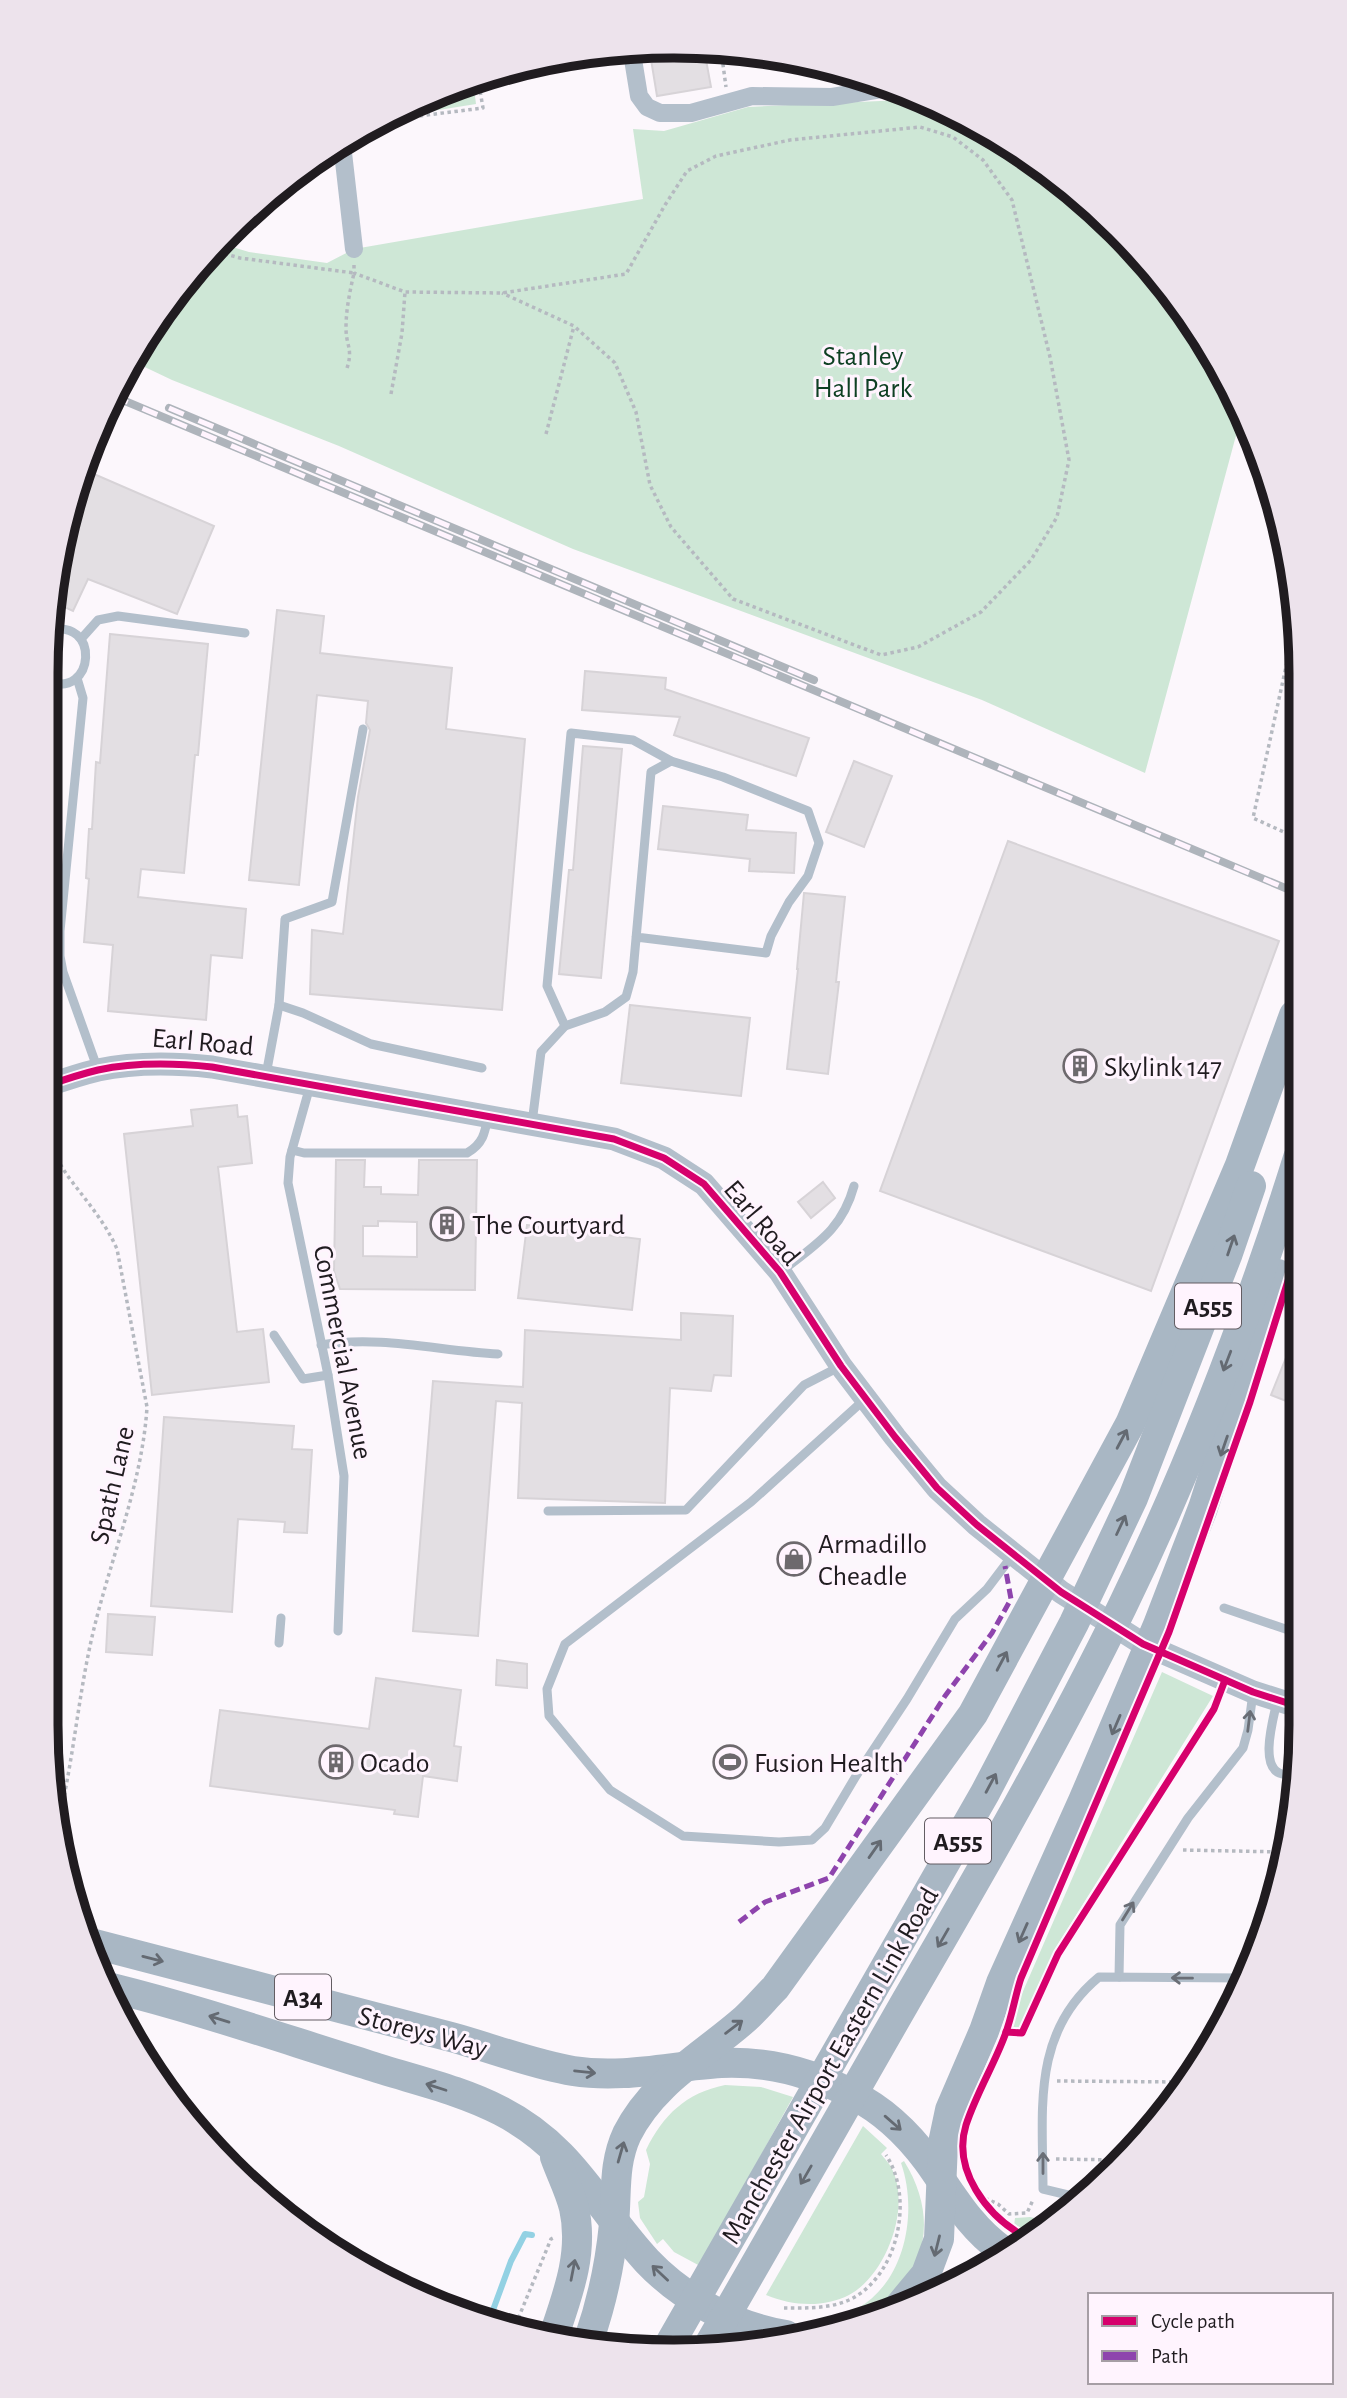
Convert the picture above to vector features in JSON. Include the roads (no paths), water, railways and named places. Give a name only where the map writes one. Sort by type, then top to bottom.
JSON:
[{"type":"highway","points":[[590,2335],[609,2275],[615,2220],[615,2184],[626,2137],[643,2108],[680,2069],[747,2018],[775,1988],[973,1714],[1130,1424],[1240,1165],[1289,1029]]},
{"type":"highway","name":"Manchester Airport Eastern Link Road","points":[[674,2335],[985,1793],[1092,1587],[1133,1498],[1228,1253],[1256,1172],[1289,1042]]},
{"type":"highway","name":"Manchester Airport Eastern Link Road","points":[[712,2339],[1014,1812],[1104,1642],[1172,1499],[1204,1421],[1289,1186]]},
{"type":"highway","points":[[914,2291],[935,2256],[939,2239],[940,2178],[943,2143],[950,2110],[984,2031],[1001,1983],[1158,1625],[1234,1418],[1273,1292],[1289,1229]]},
{"type":"highway","name":"Storeys Way","points":[[99,1945],[453,2038],[550,2067],[603,2074],[680,2069]]},
{"type":"highway","name":"Storeys Way","points":[[118,1990],[195,2011],[470,2098],[500,2110],[547,2142],[574,2168],[615,2220]]},
{"type":"highway","name":"A34","points":[[680,2069],[707,2064],[743,2063],[801,2073],[855,2095],[895,2125],[918,2147],[982,2236],[998,2247]]},
{"type":"highway","points":[[547,2142],[573,2207],[578,2247],[570,2289],[556,2329]]},
{"type":"highway","name":"A34","points":[[615,2220],[648,2262],[686,2294],[739,2321],[782,2321]]},
{"type":"street","points":[[633,59],[639,96],[647,107],[660,113],[691,113],[752,96],[832,97],[872,91]]},
{"type":"street","points":[[343,154],[354,249]]},
{"type":"street","name":"Earl Road","points":[[58,1082],[98,1070],[175,1063],[265,1075],[533,1123],[614,1139],[664,1158],[704,1184],[780,1272],[865,1399],[937,1488],[977,1525],[1061,1592],[1143,1644],[1253,1692],[1289,1700]]},
{"type":"lane","points":[[81,639],[98,621],[118,616],[246,633]]},
{"type":"lane","points":[[58,684],[77,678],[86,663],[85,646],[81,639],[65,629],[59,630]]},
{"type":"lane","points":[[77,678],[83,698],[60,931],[60,956],[63,972],[98,1070]]},
{"type":"lane","points":[[265,1075],[279,1005],[285,919],[332,902],[363,729]]},
{"type":"lane","points":[[565,1026],[547,986],[571,733],[633,740],[671,761],[723,777],[808,811],[819,843],[808,876],[789,902],[771,936],[766,953],[636,937]]},
{"type":"lane","points":[[533,1123],[541,1052],[565,1026],[605,1013],[626,997],[633,972],[651,772],[671,761]]},
{"type":"lane","points":[[279,1005],[303,1013],[371,1045],[482,1068]]},
{"type":"lane","name":"Commercial Avenue","points":[[310,1084],[292,1150],[288,1183],[327,1375],[345,1490],[338,1631]]},
{"type":"lane","points":[[292,1150],[304,1153],[467,1153],[477,1147],[484,1135],[488,1115]]},
{"type":"lane","points":[[780,1272],[839,1223],[849,1205],[854,1186]]},
{"type":"lane","points":[[274,1335],[303,1379],[327,1375]]},
{"type":"lane","points":[[321,1345],[341,1342],[404,1344],[498,1354]]},
{"type":"lane","points":[[548,1511],[687,1510],[804,1385],[841,1366]]},
{"type":"lane","points":[[865,1399],[751,1502],[565,1644],[547,1689],[549,1716],[610,1790],[683,1836],[779,1842],[811,1840],[825,1828],[955,1619],[988,1589],[1013,1555]]},
{"type":"lane","points":[[1224,1608],[1289,1630]]},
{"type":"lane","points":[[279,1643],[281,1618]]},
{"type":"lane","points":[[1119,1977],[1120,1925],[1212,1785],[1243,1748],[1253,1692]]},
{"type":"lane","points":[[1287,1774],[1276,1771],[1270,1762],[1269,1743],[1289,1708]]},
{"type":"lane","points":[[1069,2195],[1043,2189],[1043,2081],[1056,2033],[1085,1988],[1099,1977],[1234,1978]]},
{"type":"waterway","points":[[492,2313],[511,2261],[525,2234],[532,2235]]},
{"type":"railway","points":[[122,400],[1289,890]]},
{"type":"railway","points":[[169,408],[814,680]]},
{"type":"place","name":"Skylink 147","points":[[1080,1066]]},
{"type":"place","name":"The Courtyard","points":[[447,1224]]},
{"type":"place","name":"Armadillo Cheadle","points":[[794,1559]]},
{"type":"place","name":"Ocado","points":[[336,1762]]},
{"type":"place","name":"Fusion Health","points":[[730,1762]]},
{"type":"park label","name":"Stanley Hall Park","points":[[863,371]]}]
